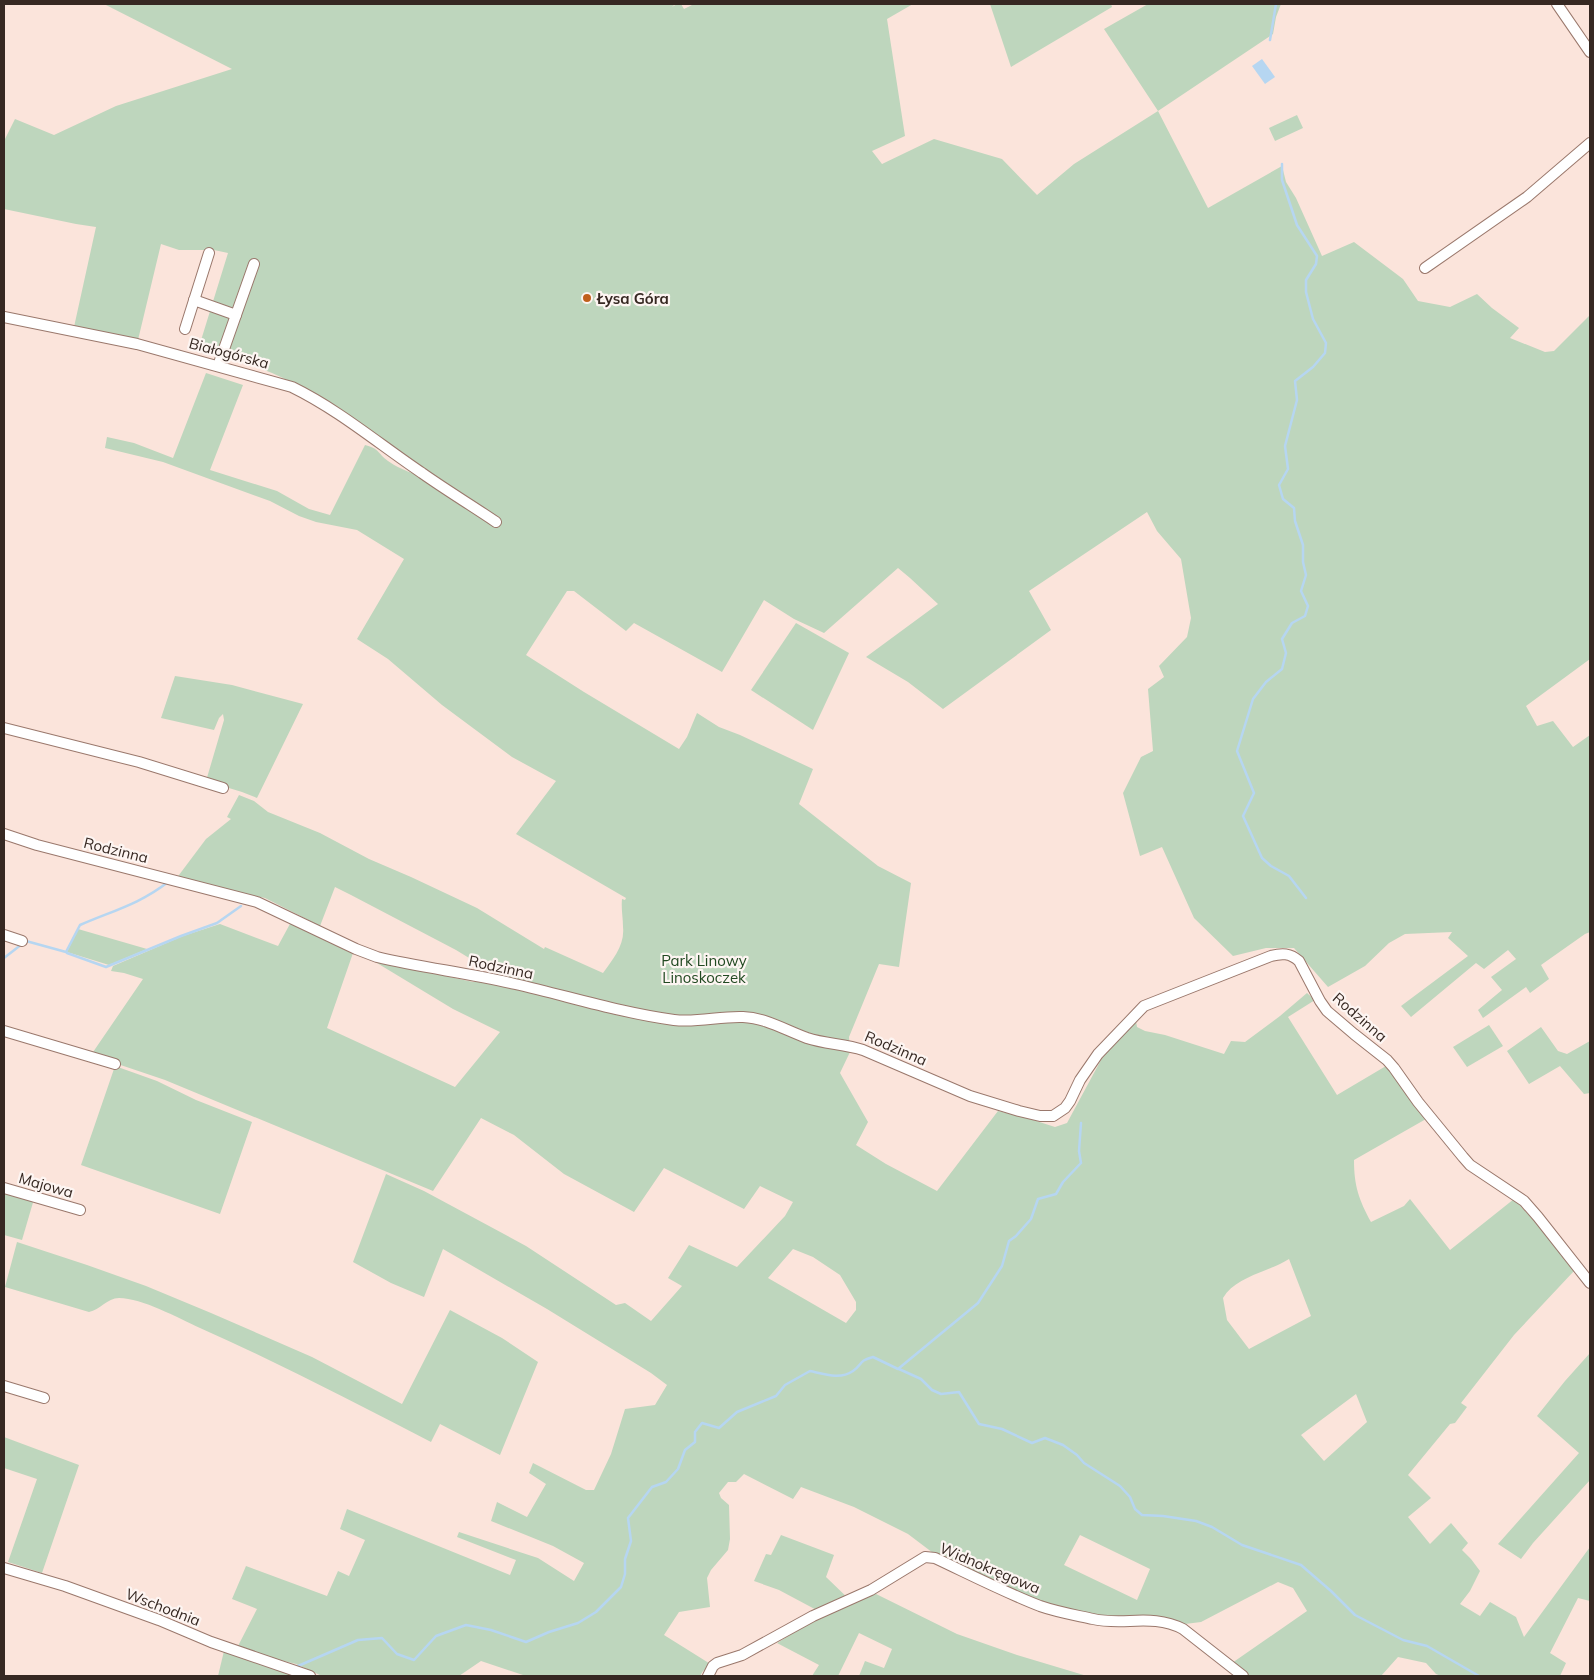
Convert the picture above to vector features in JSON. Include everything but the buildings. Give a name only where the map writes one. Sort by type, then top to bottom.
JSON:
[{"type":"street","points":[[1557,4],[1590,52]]},
{"type":"street","points":[[1425,268],[1527,197],[1590,143]]},
{"type":"street","points":[[185,330],[209,253]]},
{"type":"street","points":[[218,366],[254,264]]},
{"type":"street","points":[[194,300],[236,315]]},
{"type":"street","name":"Białogórska","points":[[4,317],[102,336],[279,383],[302,392],[355,424],[423,474],[496,522]]},
{"type":"street","points":[[4,728],[139,762],[223,788]]},
{"type":"street","name":"Rodzinna","points":[[4,834],[37,845],[257,902],[377,957],[513,984],[614,1008],[676,1020],[693,1021],[743,1017],[760,1019],[807,1038],[847,1045],[863,1050],[970,1096],[1040,1116],[1053,1116],[1065,1108],[1087,1068],[1144,1006],[1271,956],[1288,954],[1299,961],[1320,1001],[1328,1011],[1387,1060],[1418,1102],[1470,1165],[1524,1201],[1590,1283]]},
{"type":"street","points":[[4,935],[22,941]]},
{"type":"street","points":[[4,1031],[115,1064]]},
{"type":"street","name":"Majowa","points":[[4,1188],[80,1210]]},
{"type":"street","points":[[4,1386],[44,1398]]},
{"type":"street","name":"Widnokręgowa","points":[[708,1676],[713,1666],[717,1663],[742,1655],[813,1616],[871,1590],[925,1557],[934,1558],[1040,1606],[1096,1620],[1158,1620],[1174,1624],[1184,1629],[1242,1676]]},
{"type":"street","name":"Wschodnia","points":[[4,1568],[65,1586],[159,1620],[211,1642],[277,1663],[310,1676]]},
{"type":"green space","name":"Park Linowy Linoskoczek","points":[[104,4],[675,4],[672,7],[681,4],[684,9],[694,4],[913,4],[887,19],[905,136],[872,151],[882,164],[934,139],[1002,159],[1037,195],[1074,164],[1158,111],[1208,208],[1282,166],[1286,182],[1296,198],[1322,256],[1354,242],[1403,279],[1418,301],[1450,307],[1477,294],[1519,328],[1510,338],[1545,352],[1554,351],[1590,315],[1590,659],[1526,706],[1537,726],[1553,721],[1573,747],[1590,735],[1590,932],[1541,965],[1549,979],[1530,993],[1526,987],[1483,1018],[1478,1010],[1502,990],[1491,977],[1516,959],[1508,950],[1484,969],[1476,963],[1411,1017],[1401,1006],[1468,956],[1448,938],[1452,932],[1405,934],[1389,943],[1365,966],[1328,987],[1294,948],[1266,948],[1233,956],[1194,918],[1162,847],[1140,856],[1123,793],[1141,757],[1153,751],[1148,689],[1164,677],[1159,666],[1187,637],[1191,618],[1181,559],[1157,531],[1147,512],[1029,591],[1051,630],[943,709],[908,682],[866,657],[938,604],[898,568],[824,633],[794,619],[764,600],[722,672],[634,623],[626,631],[574,591],[567,591],[526,655],[679,749],[687,737],[697,713],[719,727],[813,769],[799,804],[878,866],[911,883],[899,967],[879,964],[849,1037],[850,1052],[840,1073],[868,1122],[856,1145],[886,1164],[937,1191],[998,1111],[1055,1127],[1067,1123],[1108,1047],[1136,1021],[1137,1027],[1145,1031],[1165,1035],[1224,1054],[1231,1041],[1245,1042],[1307,993],[1315,1000],[1288,1017],[1337,1095],[1386,1066],[1391,1070],[1426,1119],[1354,1160],[1358,1192],[1371,1222],[1404,1206],[1410,1199],[1450,1250],[1514,1199],[1549,1237],[1574,1271],[1514,1335],[1461,1403],[1467,1407],[1455,1423],[1450,1424],[1408,1475],[1431,1498],[1408,1517],[1430,1544],[1451,1523],[1468,1543],[1462,1550],[1480,1571],[1470,1591],[1460,1604],[1480,1616],[1490,1602],[1516,1617],[1524,1637],[1590,1547],[1590,1601],[1578,1598],[1550,1653],[1566,1663],[1560,1676],[1441,1676],[1436,1674],[1426,1663],[1398,1657],[1381,1676],[1250,1676],[1232,1663],[1307,1611],[1293,1588],[1278,1582],[1201,1622],[1177,1625],[1103,1618],[1046,1605],[945,1562],[908,1534],[854,1507],[801,1487],[793,1499],[744,1474],[736,1482],[728,1482],[719,1493],[721,1498],[729,1505],[730,1539],[728,1550],[711,1570],[707,1578],[710,1607],[679,1612],[664,1635],[712,1665],[703,1671],[700,1676],[526,1676],[481,1661],[459,1676],[322,1676],[296,1664],[264,1656],[238,1646],[257,1609],[232,1599],[246,1566],[327,1596],[338,1571],[349,1576],[365,1540],[340,1529],[347,1509],[510,1575],[516,1560],[457,1537],[459,1532],[538,1558],[574,1581],[584,1563],[553,1546],[491,1521],[497,1502],[527,1517],[546,1484],[529,1473],[533,1463],[586,1490],[594,1490],[611,1454],[625,1409],[655,1405],[667,1385],[651,1373],[547,1309],[443,1249],[424,1297],[391,1283],[353,1262],[386,1174],[424,1191],[526,1246],[616,1305],[625,1303],[651,1321],[682,1286],[668,1278],[689,1245],[737,1267],[785,1216],[793,1202],[760,1186],[744,1209],[664,1168],[634,1212],[564,1174],[514,1135],[481,1118],[433,1191],[165,1080],[91,1055],[143,979],[111,971],[113,966],[183,936],[220,924],[278,946],[291,922],[353,953],[327,1028],[455,1087],[500,1032],[453,1009],[372,960],[473,982],[484,982],[502,978],[456,950],[335,887],[320,926],[265,898],[176,879],[206,839],[231,819],[227,817],[239,795],[254,801],[268,812],[320,833],[369,859],[477,908],[544,949],[545,947],[603,973],[618,952],[623,934],[622,899],[625,900],[626,898],[516,834],[556,781],[512,757],[442,705],[388,659],[357,639],[404,559],[357,530],[316,522],[299,516],[270,501],[163,462],[105,448],[107,437],[134,443],[173,458],[206,373],[243,385],[210,470],[277,491],[309,509],[330,515],[365,445],[376,450],[394,465],[414,474],[417,466],[348,415],[311,392],[254,366],[198,350],[228,253],[214,250],[179,250],[161,244],[138,340],[74,327],[96,227],[4,209],[4,141],[15,119],[54,135],[116,106],[232,69]],"holes":[[[793,1249],[813,1257],[840,1275],[856,1302],[856,1310],[846,1323],[768,1278]],[[1289,1259],[1311,1316],[1249,1349],[1227,1320],[1223,1298],[1236,1284],[1244,1279]],[[1356,1394],[1367,1422],[1324,1461],[1301,1435]],[[1080,1535],[1150,1569],[1137,1600],[1064,1565]]]},
{"type":"green space","points":[[990,4],[1111,4],[1112,7],[1011,67]]},
{"type":"green space","points":[[1148,4],[1281,4],[1273,34],[1158,111],[1104,29]]},
{"type":"green space","points":[[1297,115],[1303,128],[1275,141],[1269,128]]},
{"type":"green space","points":[[796,623],[849,653],[813,730],[751,690]]},
{"type":"green space","points":[[175,676],[232,685],[303,704],[257,798],[206,781],[224,720],[223,714],[219,718],[214,730],[161,718]]},
{"type":"green space","points":[[78,929],[147,949],[109,965],[67,952]]},
{"type":"green space","points":[[1489,1025],[1503,1046],[1467,1067],[1453,1047]]},
{"type":"green space","points":[[1541,1027],[1558,1051],[1567,1054],[1590,1041],[1590,1093],[1584,1094],[1560,1066],[1529,1084],[1507,1051]]},
{"type":"green space","points":[[115,1066],[157,1081],[196,1100],[252,1122],[220,1214],[81,1165]]},
{"type":"green space","points":[[4,1191],[34,1199],[22,1240],[4,1235]]},
{"type":"green space","points":[[17,1242],[146,1286],[211,1313],[312,1357],[402,1404],[450,1310],[502,1338],[538,1362],[500,1455],[440,1424],[431,1442],[288,1369],[149,1305],[119,1298],[111,1300],[89,1312],[5,1287]]},
{"type":"green space","points":[[1590,1353],[1590,1480],[1521,1559],[1498,1544],[1579,1453],[1537,1416]]},
{"type":"green space","points":[[4,1437],[79,1465],[42,1573],[8,1562],[37,1479],[4,1468]]},
{"type":"green space","points":[[781,1535],[834,1555],[826,1577],[853,1603],[870,1591],[957,1634],[1017,1655],[1087,1676],[859,1676],[865,1661],[884,1668],[892,1649],[859,1633],[838,1676],[812,1676],[819,1665],[777,1643],[824,1614],[779,1590],[754,1581],[766,1554],[771,1555]]},
{"type":"green space","points":[[224,1651],[291,1673],[290,1676],[218,1676]]},
{"type":"water","points":[[1262,59],[1275,77],[1265,84],[1252,66]]},
{"type":"waterway","points":[[1270,40],[1276,4]]},
{"type":"waterway","points":[[1282,164],[1282,180],[1297,225],[1317,256],[1316,264],[1306,280],[1306,292],[1313,319],[1326,343],[1325,353],[1313,367],[1295,381],[1297,400],[1285,446],[1288,469],[1279,485],[1283,499],[1294,508],[1295,521],[1303,545],[1303,562],[1306,575],[1301,591],[1308,606],[1305,616],[1292,623],[1282,639],[1286,653],[1282,669],[1266,682],[1253,699],[1237,751],[1254,793],[1243,816],[1262,858],[1271,866],[1289,876],[1306,898]]},
{"type":"waterway","points":[[26,941],[66,952],[80,925],[136,902],[168,882]]},
{"type":"waterway","points":[[67,953],[106,967],[217,923],[241,906]]},
{"type":"waterway","points":[[4,958],[22,944]]},
{"type":"waterway","points":[[298,1666],[358,1640],[382,1638],[397,1654],[414,1660],[436,1636],[466,1625],[491,1630],[526,1642],[578,1623],[596,1612],[621,1587],[625,1574],[625,1559],[631,1541],[628,1518],[652,1487],[666,1482],[678,1469],[685,1450],[695,1442],[695,1432],[702,1423],[719,1428],[737,1412],[776,1396],[785,1385],[810,1371],[832,1376],[848,1374],[863,1361],[873,1357],[898,1369],[978,1303],[1002,1266],[1009,1241],[1031,1219],[1038,1199],[1056,1194],[1063,1182],[1081,1163],[1079,1151],[1081,1123]]},
{"type":"waterway","points":[[899,1369],[921,1379],[932,1390],[941,1394],[959,1392],[979,1424],[1002,1429],[1032,1443],[1045,1438],[1063,1445],[1077,1455],[1084,1463],[1120,1486],[1130,1497],[1135,1509],[1142,1515],[1196,1521],[1212,1527],[1242,1545],[1301,1565],[1355,1615],[1403,1640],[1427,1646],[1479,1676]]},
{"type":"place","name":"Łysa Góra","points":[[587,298]]}]
